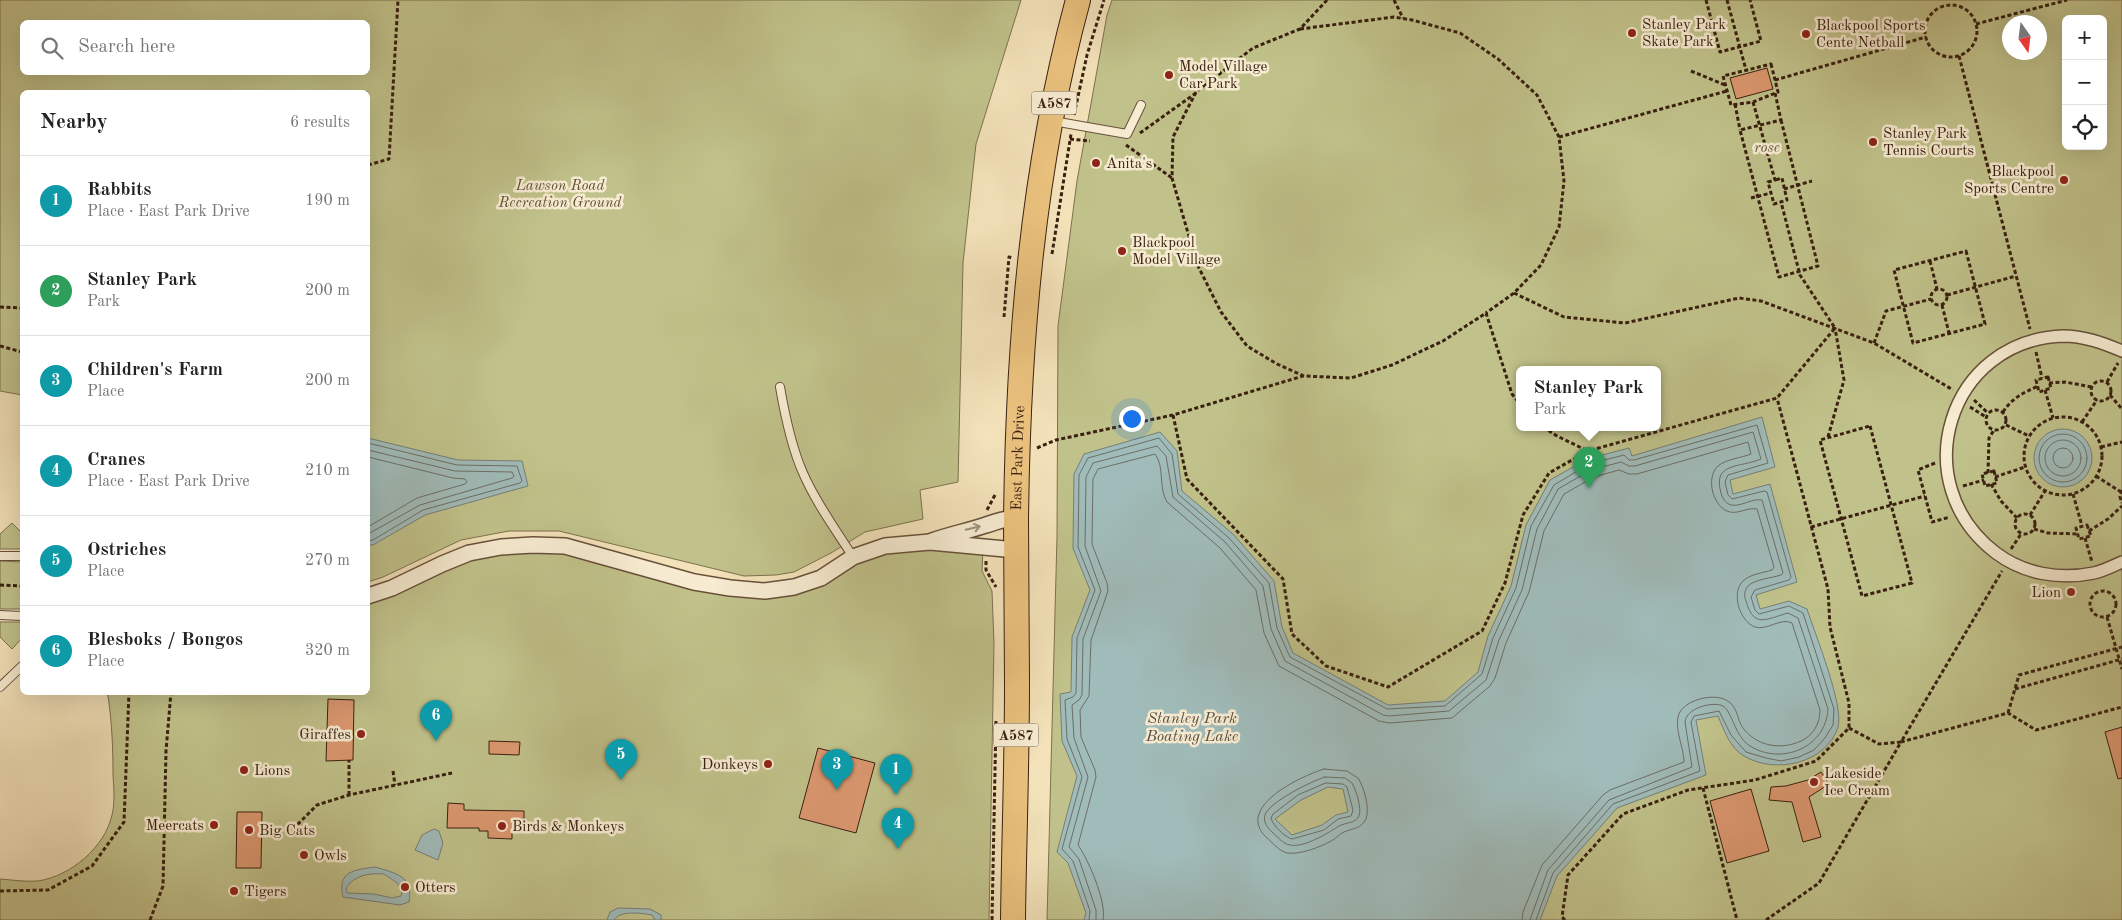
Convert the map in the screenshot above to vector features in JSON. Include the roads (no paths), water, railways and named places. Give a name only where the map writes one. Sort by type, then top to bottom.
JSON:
[{"type":"main road","name":"East Park Drive","points":[[1013,920],[1017,685],[1016,519],[1023,359],[1030,260],[1050,120],[1078,0]]},
{"type":"street","points":[[2122,351],[2095,340],[2064,336],[2033,341],[2006,353],[1982,371],[1962,396],[1949,429],[1945,459],[1950,488],[1960,514],[1980,541],[2006,561],[2034,572],[2065,576],[2095,573],[2122,562]]},
{"type":"street","points":[[370,595],[392,588],[460,557],[501,547],[533,545],[565,546],[694,582],[730,588],[765,591],[794,588],[821,578],[853,557],[885,546],[930,542],[1001,519],[1016,519]]},
{"type":"street","points":[[930,542],[962,547],[1016,550]]},
{"type":"lane","points":[[1050,120],[1127,134],[1141,105]]},
{"type":"lane","points":[[780,387],[785,415],[803,473],[853,557]]},
{"type":"lane","points":[[0,556],[20,556]]},
{"type":"lane","points":[[0,615],[20,616]]},
{"type":"lane","points":[[0,687],[20,668]]},
{"type":"water","name":"Stanley Park Boating Lake","points":[[1762,417],[1775,467],[1730,480],[1733,494],[1770,484],[1797,582],[1756,595],[1760,609],[1789,601],[1807,609],[1833,687],[1839,717],[1838,727],[1832,739],[1823,749],[1812,757],[1784,765],[1756,762],[1739,753],[1728,738],[1718,716],[1696,720],[1706,775],[1617,808],[1557,876],[1540,920],[1084,920],[1086,913],[1068,863],[1057,852],[1077,776],[1062,741],[1060,694],[1071,692],[1072,637],[1090,590],[1073,548],[1074,474],[1084,454],[1160,432],[1177,451],[1182,491],[1233,534],[1274,581],[1282,627],[1293,653],[1388,705],[1445,701],[1478,672],[1488,636],[1511,586],[1526,525],[1550,480],[1587,459],[1629,448],[1632,456]],"holes":[[[1328,787],[1343,789],[1348,812],[1336,815],[1322,825],[1292,835],[1275,819],[1301,800]]]},
{"type":"water","points":[[2057,429],[2069,429],[2084,437],[2092,452],[2092,464],[2084,479],[2069,487],[2057,487],[2042,479],[2034,464],[2034,452],[2042,437]]},
{"type":"water","points":[[370,438],[458,460],[522,461],[528,486],[425,515],[370,545]]},
{"type":"water","points":[[434,829],[439,831],[443,843],[438,860],[415,850],[422,835]]},
{"type":"water","name":"Otters","points":[[375,867],[396,874],[406,881],[410,893],[409,902],[400,905],[343,897],[343,882],[349,873]],"holes":[[[373,874],[384,874],[399,886],[402,892],[401,896],[392,898],[374,894],[347,893],[346,889],[349,884],[357,878]]]},
{"type":"water","points":[[618,908],[650,909],[661,915],[661,920],[655,920],[652,915],[626,913],[614,920],[607,920],[610,912]]},
{"type":"place","name":"Stanley Park Skate Park","points":[[1632,33]]},
{"type":"place","name":"Blackpool Sports Cente Netball","points":[[1806,34]]},
{"type":"place","name":"Model Village Car Park","points":[[1169,75]]},
{"type":"place","name":"Stanley Park Tennis Courts","points":[[1873,142]]},
{"type":"place","name":"Anita's","points":[[1096,163]]},
{"type":"place","name":"Blackpool Sports Centre","points":[[2064,180]]},
{"type":"place","name":"Blackpool Model Village","points":[[1122,251]]},
{"type":"place","name":"Stanley Park","points":[[1589,488]]},
{"type":"place","name":"Lion","points":[[2071,592]]},
{"type":"place","name":"Giraffes","points":[[361,734]]},
{"type":"place","name":"Blesboks / Bongos","points":[[436,741]]},
{"type":"place","name":"Donkeys","points":[[768,764]]},
{"type":"place","name":"Lions","points":[[244,770]]},
{"type":"place","name":"Ostriches","points":[[621,780]]},
{"type":"place","name":"Lakeside Ice Cream","points":[[1814,782]]},
{"type":"place","name":"Children's Farm","points":[[837,790]]},
{"type":"place","name":"Rabbits","points":[[896,795]]},
{"type":"place","name":"Meercats","points":[[214,825]]},
{"type":"place","name":"Birds & Monkeys","points":[[502,826]]},
{"type":"place","name":"Big Cats","points":[[249,830]]},
{"type":"place","name":"Cranes","points":[[898,849]]},
{"type":"place","name":"Owls","points":[[304,855]]},
{"type":"place","name":"Otters","points":[[405,887]]},
{"type":"place","name":"Tigers","points":[[234,891]]},
{"type":"park label","name":"rose","points":[[1767,147]]},
{"type":"park label","name":"Lawson Road Recreation Ground","points":[[560,194]]}]
